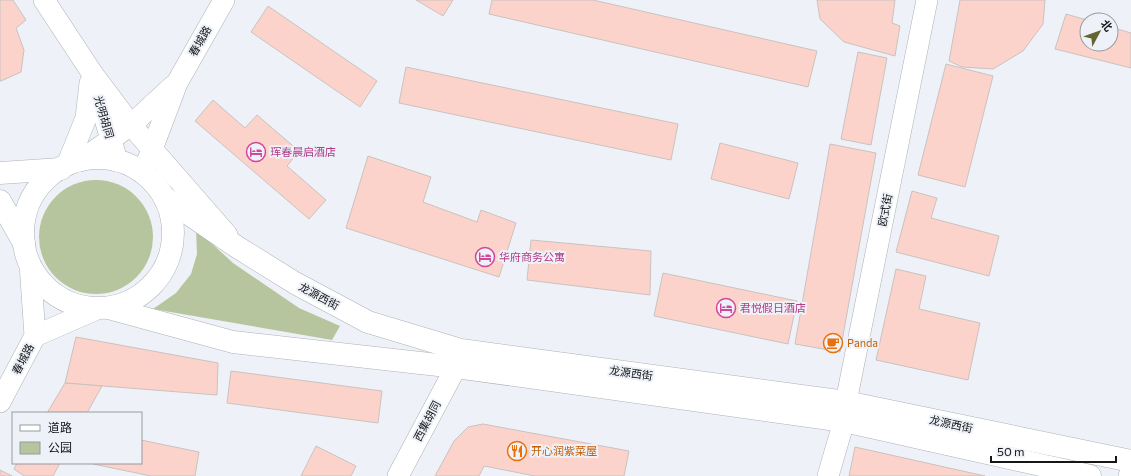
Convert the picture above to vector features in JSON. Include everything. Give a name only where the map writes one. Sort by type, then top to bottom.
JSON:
[{"type":"main road","points":[[0,173],[69,165],[98,158],[117,161],[142,173],[154,184],[164,197],[172,220],[173,244],[165,268],[151,287],[131,301],[102,308]]},
{"type":"main road","points":[[27,254],[24,222],[31,201],[43,182],[69,165]]},
{"type":"main road","name":"龙源西街","points":[[164,197],[237,247],[295,283],[368,322],[461,350],[845,412],[1131,461]]},
{"type":"main road","points":[[0,201],[27,254]]},
{"type":"main road","name":"龙源西街","points":[[27,254],[41,282],[57,296],[76,305],[102,308],[233,342],[456,366],[845,412],[1090,476]]},
{"type":"street","name":"光明胡同","points":[[44,0],[92,73],[117,161]]},
{"type":"street","name":"春城路","points":[[177,83],[224,0]]},
{"type":"street","name":"欧式街","points":[[828,476],[845,412],[927,0]]},
{"type":"street","name":"光明胡同","points":[[69,165],[86,118],[92,73]]},
{"type":"street","points":[[92,73],[131,125],[237,247]]},
{"type":"street","points":[[69,165],[110,140],[131,125],[177,83]]},
{"type":"street","points":[[142,173],[177,83]]},
{"type":"street","name":"春城路","points":[[0,402],[35,336],[27,254]]},
{"type":"street","name":"春城路","points":[[35,336],[102,308]]},
{"type":"street","name":"西集胡同","points":[[398,476],[456,366]]},
{"type":"street","points":[[1129,476],[1131,470]]},
{"type":"green space","points":[[96,180],[107,181],[118,185],[136,197],[148,215],[152,226],[152,248],[148,259],[136,277],[118,289],[107,293],[96,294],[85,293],[74,289],[56,277],[44,259],[40,248],[39,237],[40,226],[44,215],[56,197],[74,185],[85,181]]},
{"type":"green space","points":[[196,229],[233,263],[299,308],[340,326],[332,340],[153,309],[176,293],[191,274],[197,254]]},
{"type":"building","points":[[0,0],[13,0],[26,20],[16,28],[24,50],[21,72],[1,81],[0,81]]},
{"type":"building","points":[[416,0],[453,0],[443,16]]},
{"type":"building","points":[[492,0],[593,0],[817,51],[808,87],[489,14]]},
{"type":"building","points":[[817,0],[895,0],[892,23],[900,26],[895,56],[844,42],[820,19]]},
{"type":"building","points":[[960,0],[1045,0],[1043,24],[1023,51],[993,69],[962,67],[949,61]]},
{"type":"building","points":[[268,6],[377,81],[360,107],[251,32]]},
{"type":"building","points":[[1066,14],[1079,18],[1079,52],[1119,52],[1119,29],[1131,33],[1131,68],[1055,49]]},
{"type":"building","points":[[858,52],[887,58],[871,145],[841,139]]},
{"type":"building","points":[[946,64],[993,76],[965,187],[918,175]]},
{"type":"building","points":[[406,67],[678,124],[671,160],[399,103]]},
{"type":"building","points":[[213,100],[245,128],[257,115],[299,151],[287,166],[326,200],[309,219],[195,121]]},
{"type":"building","points":[[720,143],[798,163],[789,199],[711,179]]},
{"type":"building","points":[[830,144],[876,153],[840,352],[795,344]]},
{"type":"building","points":[[368,156],[431,177],[423,202],[477,222],[481,210],[516,223],[499,277],[346,228]]},
{"type":"building","points":[[912,191],[937,198],[931,218],[999,236],[989,276],[896,252]]},
{"type":"building","points":[[531,240],[651,251],[650,295],[527,280]]},
{"type":"building","points":[[896,269],[926,276],[919,309],[980,323],[968,380],[876,360]]},
{"type":"building","name":"君悦假日酒店","points":[[663,273],[797,301],[788,344],[654,316]]},
{"type":"building","points":[[76,337],[218,363],[217,395],[65,383]]},
{"type":"building","points":[[231,371],[382,391],[378,423],[227,403]]},
{"type":"building","points":[[65,383],[102,386],[88,412],[48,412]]},
{"type":"building","points":[[483,424],[629,451],[624,476],[535,476],[484,466],[479,476],[435,476],[454,441],[468,427]]},
{"type":"building","points":[[142,440],[199,452],[195,476],[151,476],[93,464],[142,464]]},
{"type":"building","points":[[316,446],[356,466],[351,476],[301,476]]},
{"type":"building","points":[[855,447],[985,476],[849,476]]},
{"type":"building","points":[[16,464],[59,464],[53,476],[24,476],[14,469]]},
{"type":"building","points":[[0,470],[12,476],[0,476]]},
{"type":"place","name":"珲春晨启酒店","points":[[256,152]]},
{"type":"place","name":"华府商务公寓","points":[[485,257]]},
{"type":"place","name":"君悦假日酒店","points":[[726,308]]},
{"type":"place","name":"Panda","points":[[833,343]]},
{"type":"place","name":"开心润紫菜屋","points":[[517,451]]}]
